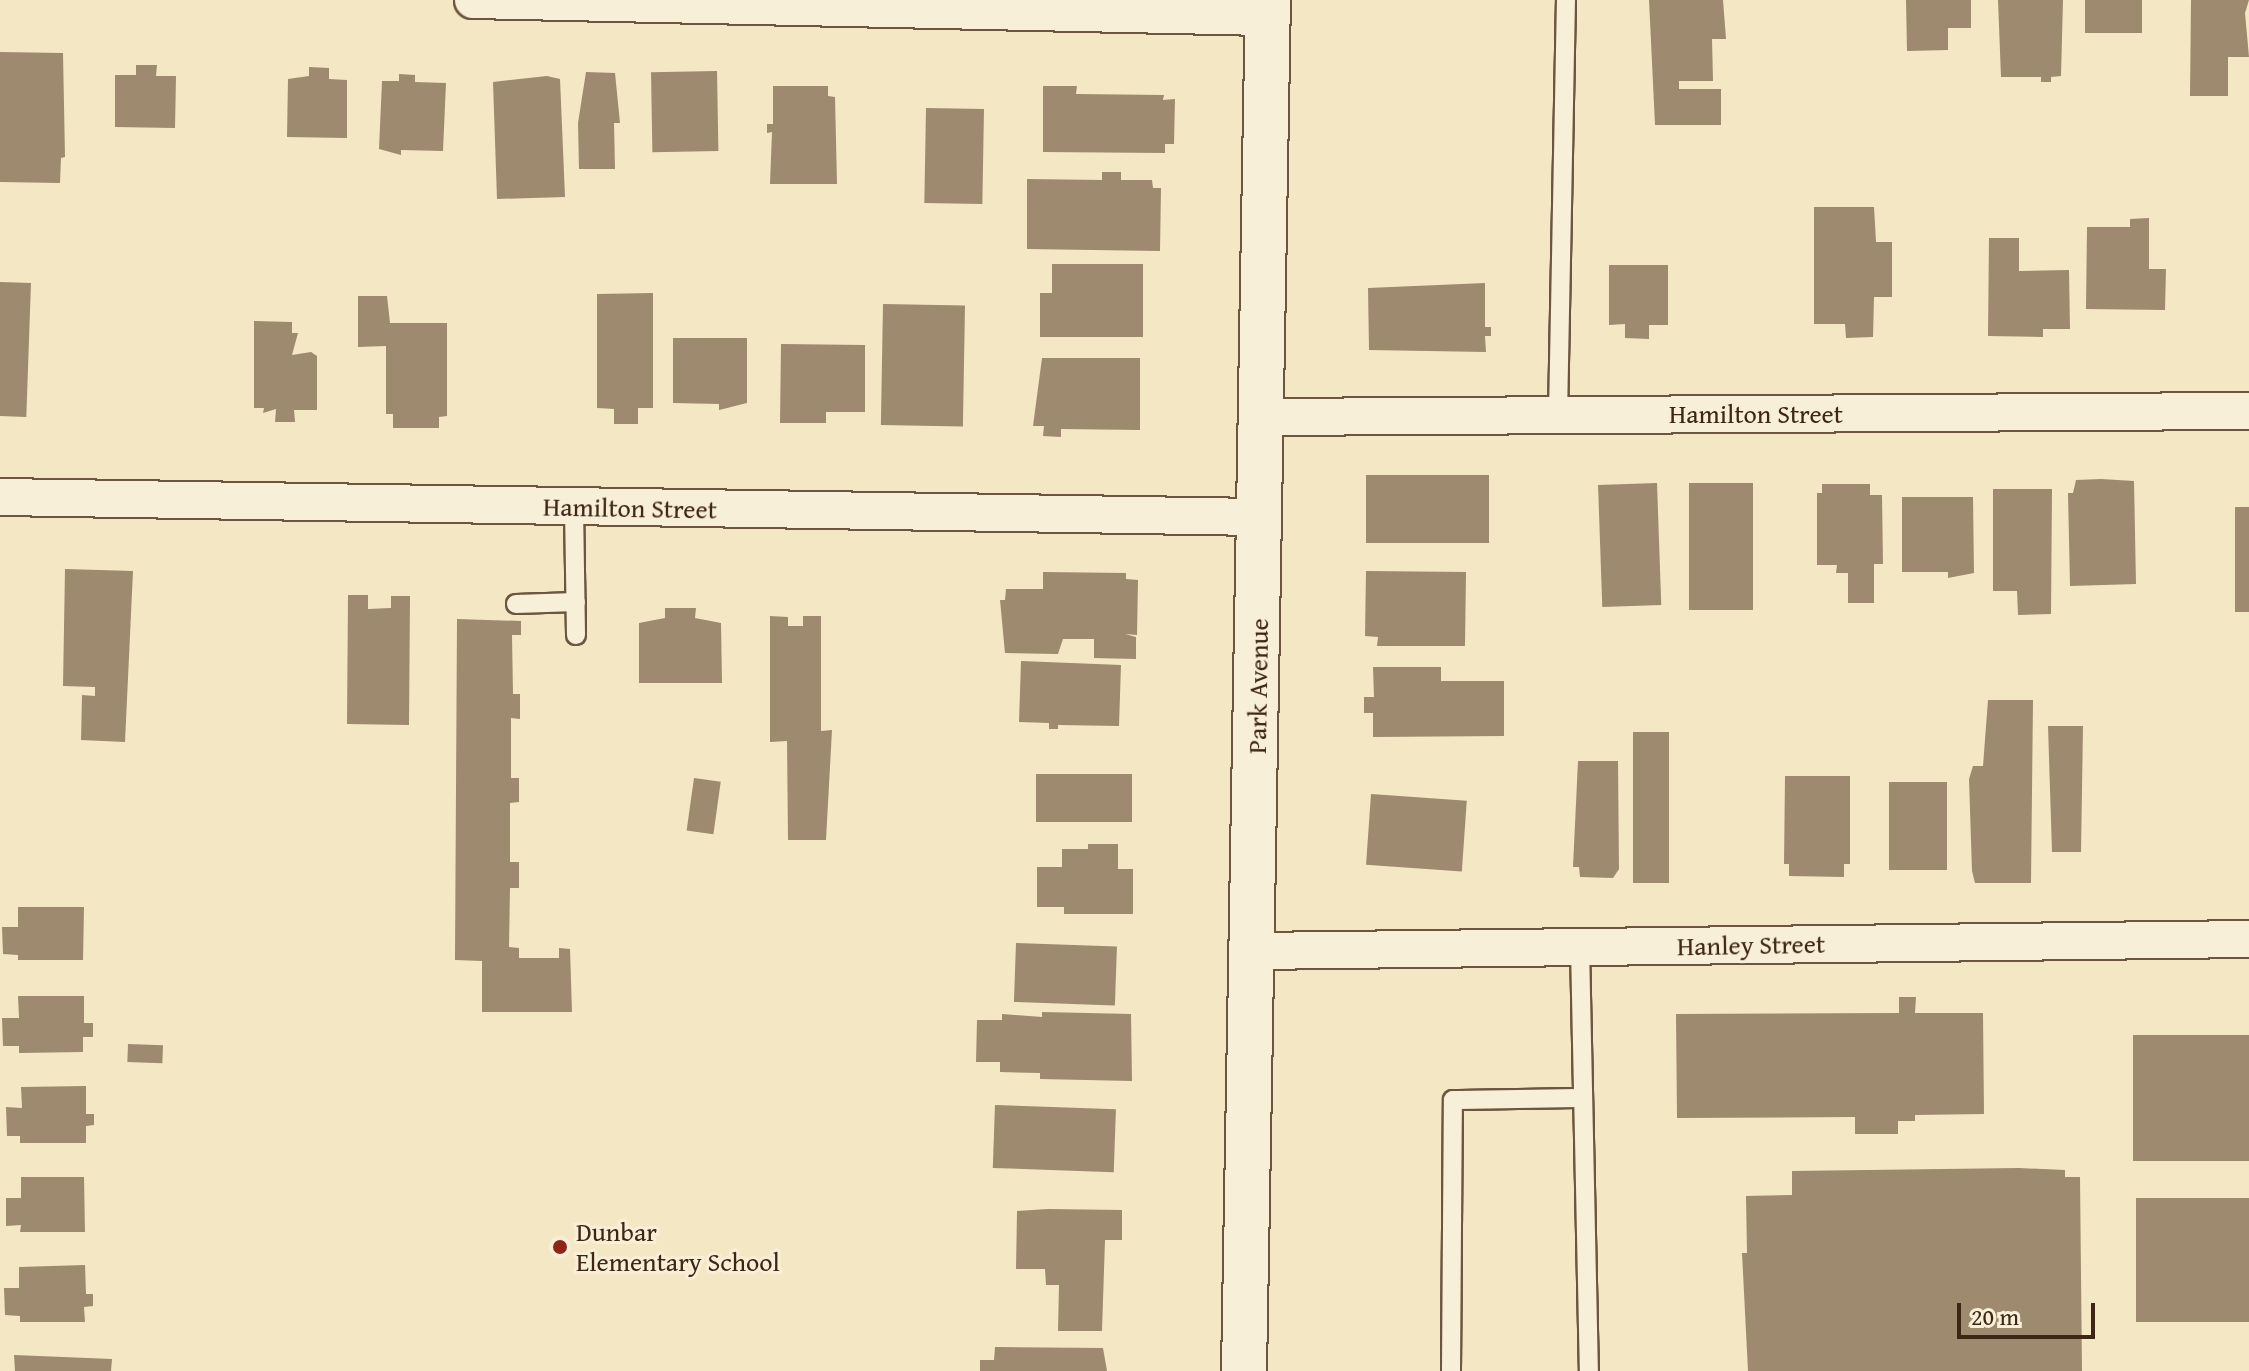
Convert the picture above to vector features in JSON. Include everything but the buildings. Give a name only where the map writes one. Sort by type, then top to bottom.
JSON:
[{"type":"main road","name":"Park Avenue","points":[[1244,1371],[1254,951],[1267,8]]},
{"type":"street","points":[[473,0],[1267,8]]},
{"type":"street","name":"Hamilton Street","points":[[1262,417],[2249,411]]},
{"type":"street","name":"Hamilton Street","points":[[0,497],[1260,517]]},
{"type":"street","name":"Hanley Street","points":[[1254,951],[2249,939]]},
{"type":"lane","points":[[1558,415],[1566,0]]},
{"type":"lane","points":[[574,507],[576,635]]},
{"type":"lane","points":[[516,604],[576,602]]},
{"type":"lane","points":[[1580,947],[1589,1371]]},
{"type":"lane","points":[[1451,1371],[1453,1100],[1583,1098]]},
{"type":"place","name":"Dunbar Elementary School","points":[[560,1247]]}]
